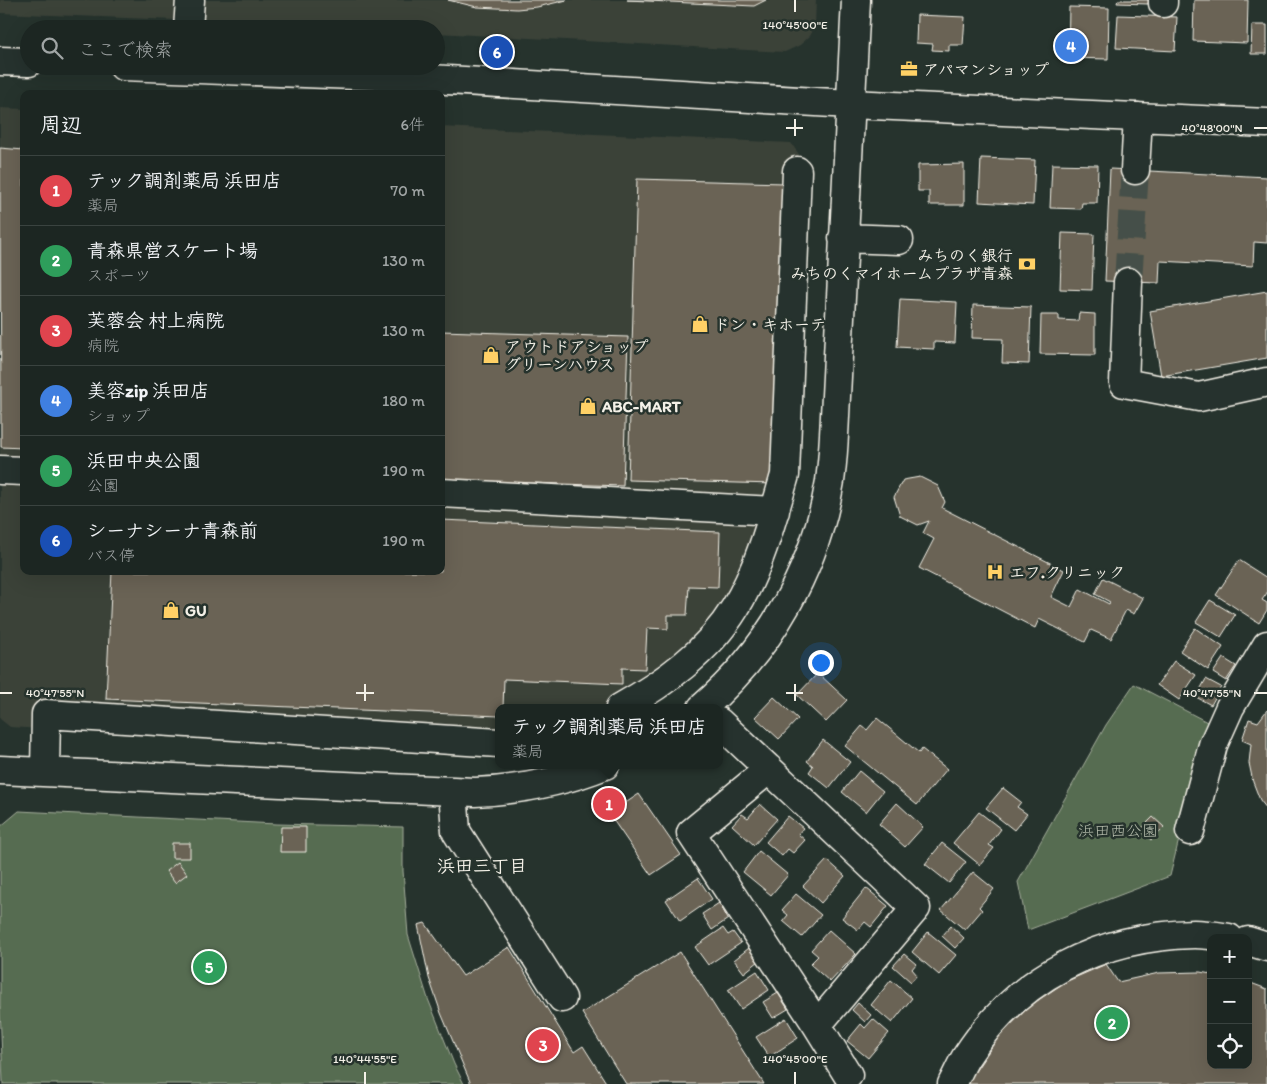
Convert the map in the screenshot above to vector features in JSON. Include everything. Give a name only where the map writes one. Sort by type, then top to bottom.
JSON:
[{"type":"street","points":[[189,20],[190,0]]},
{"type":"street","points":[[713,704],[749,661],[787,606],[801,578],[820,525],[826,498],[832,461],[856,0]]},
{"type":"street","points":[[0,61],[20,62]]},
{"type":"street","points":[[266,75],[380,85],[1267,122]]},
{"type":"street","points":[[1135,170],[1138,117]]},
{"type":"street","points":[[627,704],[667,678],[698,652],[734,609],[747,587],[775,511],[785,476],[797,171]]},
{"type":"street","points":[[844,238],[899,240]]},
{"type":"street","points":[[1128,282],[1124,383],[1199,397],[1267,382]]},
{"type":"street","points":[[0,470],[20,471]]},
{"type":"street","points":[[445,493],[775,511]]},
{"type":"street","points":[[1190,831],[1213,745],[1230,707],[1267,645]]},
{"type":"street","points":[[45,772],[46,714],[495,743]]},
{"type":"street","points":[[723,726],[916,908],[817,1025]]},
{"type":"street","points":[[0,770],[453,791],[504,790],[530,787],[561,780],[593,769]]},
{"type":"street","points":[[769,769],[691,833],[848,1075]]},
{"type":"street","points":[[453,791],[456,831],[562,998]]},
{"type":"street","points":[[952,1084],[966,1057],[993,1021],[1026,990],[1064,964],[1106,947],[1151,936],[1207,935]]},
{"type":"street","points":[[1252,942],[1267,947]]},
{"type":"shaded area","points":[[0,0],[816,0],[815,26],[810,36],[800,45],[785,52],[445,33],[445,20],[176,20],[0,13]]},
{"type":"shaded area","points":[[0,108],[20,109],[20,575],[445,575],[445,127],[791,143],[805,163],[781,536],[645,704],[495,704],[495,755],[457,756],[10,727],[0,719]]},
{"type":"green space","name":"浜田西公園","points":[[1134,684],[1211,724],[1191,790],[1170,876],[1028,930],[1018,882],[1106,725]]},
{"type":"green space","points":[[19,811],[276,824],[403,827],[403,871],[408,935],[428,999],[464,1084],[3,1084],[0,1007],[0,827]]},
{"type":"building","points":[[448,0],[567,0],[537,7],[517,9],[477,7]]},
{"type":"building","points":[[627,0],[766,0],[754,6]]},
{"type":"building","points":[[1118,0],[1149,0],[1148,4],[1117,3]]},
{"type":"building","points":[[1194,0],[1248,0],[1247,43],[1193,41]]},
{"type":"building","points":[[1069,7],[1109,8],[1108,59],[1068,58]]},
{"type":"building","points":[[917,15],[965,17],[963,45],[949,45],[949,51],[932,50],[933,44],[916,43]]},
{"type":"building","points":[[1118,15],[1177,17],[1175,51],[1116,48]]},
{"type":"building","points":[[1252,25],[1267,25],[1267,54],[1251,54]]},
{"type":"building","points":[[0,148],[20,150],[20,448],[1,447]]},
{"type":"building","points":[[981,158],[1035,160],[1033,205],[979,202]]},
{"type":"building","points":[[964,164],[964,205],[929,205],[929,191],[918,191],[918,165]]},
{"type":"building","points":[[1052,164],[1098,165],[1097,203],[1082,203],[1081,209],[1050,208]]},
{"type":"building","points":[[1110,169],[1267,177],[1267,243],[1254,242],[1253,266],[1160,261],[1159,283],[1105,281]]},
{"type":"building","points":[[637,179],[783,183],[774,484],[628,480]]},
{"type":"building","points":[[1062,233],[1094,234],[1092,290],[1060,289]]},
{"type":"building","points":[[1267,291],[1267,358],[1161,376],[1150,311]]},
{"type":"building","points":[[900,299],[957,302],[955,343],[934,342],[934,349],[897,347]]},
{"type":"building","points":[[973,305],[1031,307],[1029,364],[1002,363],[1003,339],[972,338]]},
{"type":"building","points":[[1079,313],[1095,314],[1095,355],[1040,354],[1041,315],[1059,315],[1059,320],[1078,321]]},
{"type":"building","points":[[445,331],[628,337],[623,486],[445,480]]},
{"type":"building","points":[[920,477],[938,486],[945,502],[942,508],[1064,570],[1051,597],[1071,607],[1080,589],[1109,604],[1110,602],[1095,594],[1103,578],[1143,598],[1134,614],[1126,610],[1111,639],[1091,630],[1085,642],[1039,619],[1035,628],[919,568],[934,539],[923,533],[929,521],[918,525],[900,516],[894,497],[903,480]]},
{"type":"building","points":[[445,520],[720,532],[718,587],[689,586],[687,615],[668,615],[668,629],[647,628],[645,669],[622,668],[622,684],[504,679],[503,704],[495,704],[495,716],[106,699],[112,575],[445,575]]},
{"type":"building","points":[[1239,560],[1267,578],[1267,593],[1262,600],[1267,603],[1267,610],[1259,623],[1216,595]]},
{"type":"building","points":[[1210,600],[1235,615],[1221,637],[1196,622]]},
{"type":"building","points":[[1195,628],[1223,647],[1208,670],[1180,651]]},
{"type":"building","points":[[1223,658],[1236,666],[1226,681],[1213,673]]},
{"type":"building","points":[[1174,661],[1196,675],[1179,700],[1157,685]]},
{"type":"building","points":[[818,673],[847,700],[826,722],[797,695]]},
{"type":"building","points":[[1206,679],[1221,687],[1211,705],[1196,697]]},
{"type":"building","points":[[774,697],[798,719],[779,739],[755,717]]},
{"type":"building","points":[[1267,710],[1267,809],[1260,800],[1253,782],[1249,763],[1251,744],[1242,740],[1249,719],[1258,722]]},
{"type":"building","points":[[877,718],[919,753],[922,749],[947,769],[917,805],[845,746],[862,726],[867,730]]},
{"type":"building","points":[[823,740],[850,762],[829,788],[809,772],[813,766],[807,761]]},
{"type":"building","points":[[859,771],[883,791],[866,812],[842,792]]},
{"type":"building","points":[[1003,788],[1021,802],[1017,807],[1027,814],[1014,830],[986,808]]},
{"type":"building","points":[[639,794],[681,855],[651,875],[609,814]]},
{"type":"building","points":[[897,803],[923,827],[905,847],[879,824]]},
{"type":"building","points":[[760,804],[777,819],[754,845],[732,825],[742,814],[748,818]]},
{"type":"building","points":[[979,812],[1001,829],[989,845],[994,848],[980,865],[953,843]]},
{"type":"building","points":[[788,816],[803,828],[798,834],[805,840],[793,853],[788,849],[782,856],[766,842]]},
{"type":"building","points":[[1153,817],[1164,827],[1151,840],[1140,830]]},
{"type":"building","points":[[281,827],[306,827],[306,852],[280,852]]},
{"type":"building","points":[[172,843],[190,843],[190,858],[172,858]]},
{"type":"building","points":[[942,843],[966,862],[949,883],[925,864]]},
{"type":"building","points":[[759,851],[788,875],[771,895],[743,872]]},
{"type":"building","points":[[827,860],[845,876],[821,903],[803,886]]},
{"type":"building","points":[[178,862],[187,874],[175,883],[166,871]]},
{"type":"building","points":[[973,872],[994,889],[979,907],[982,910],[965,930],[941,910]]},
{"type":"building","points":[[698,878],[712,899],[680,921],[666,900]]},
{"type":"building","points":[[866,888],[888,906],[871,927],[865,922],[858,930],[842,918]]},
{"type":"building","points":[[796,894],[821,915],[802,937],[783,921],[788,915],[782,910]]},
{"type":"building","points":[[719,903],[728,919],[712,930],[702,914]]},
{"type":"building","points":[[425,923],[463,976],[509,947],[574,1052],[583,1046],[607,1084],[471,1084],[441,1013],[429,978],[418,925]]},
{"type":"building","points":[[951,926],[964,938],[955,948],[942,936]]},
{"type":"building","points":[[723,928],[728,935],[733,932],[741,943],[708,965],[695,947]]},
{"type":"building","points":[[829,930],[856,954],[830,982],[810,964],[818,956],[811,950]]},
{"type":"building","points":[[928,932],[956,955],[939,975],[912,952]]},
{"type":"building","points":[[749,948],[759,961],[744,973],[734,960]]},
{"type":"building","points":[[680,952],[764,1084],[626,1084],[582,1013]]},
{"type":"building","points":[[904,954],[916,964],[912,969],[917,975],[911,982],[893,966]]},
{"type":"building","points":[[1106,964],[1118,982],[1159,973],[1207,973],[1207,1069],[1252,1069],[1252,983],[1267,989],[1267,1084],[969,1084],[972,1076],[997,1039],[1028,1007],[1065,982]]},
{"type":"building","points":[[757,971],[769,990],[741,1009],[728,990]]},
{"type":"building","points":[[891,980],[912,998],[892,1023],[871,1005]]},
{"type":"building","points":[[778,993],[788,1009],[773,1018],[763,1002]]},
{"type":"building","points":[[858,1003],[871,1015],[865,1022],[852,1010]]},
{"type":"building","points":[[786,1018],[798,1038],[769,1057],[756,1037]]},
{"type":"building","points":[[873,1019],[889,1033],[868,1058],[847,1041],[861,1024],[865,1028]]},
{"type":"tunnel","points":[[1128,282],[1135,170]]},
{"type":"place","name":"美容zip 浜田店","points":[[1071,46]]},
{"type":"place","name":"シーナシーナ青森前","points":[[497,52]]},
{"type":"place","name":"アパマンショップ","points":[[909,69]]},
{"type":"place","name":"みちのく銀行 みちのくマイホームプラザ青森","points":[[1027,264]]},
{"type":"place","name":"ドン・キホーテ","points":[[700,324]]},
{"type":"place","name":"アウトドアショップ グリーンハウス","points":[[491,355]]},
{"type":"place","name":"ABC-MART","points":[[588,406]]},
{"type":"place","name":"エフ.クリニック","points":[[995,572]]},
{"type":"place","name":"GU","points":[[171,610]]},
{"type":"place","name":"テック調剤薬局 浜田店","points":[[609,804]]},
{"type":"place","name":"浜田中央公園","points":[[209,967]]},
{"type":"place","name":"青森県営スケート場","points":[[1112,1023]]},
{"type":"place","name":"芙蓉会 村上病院","points":[[543,1045]]},
{"type":"district","name":"浜田三丁目","points":[[482,866]]}]
